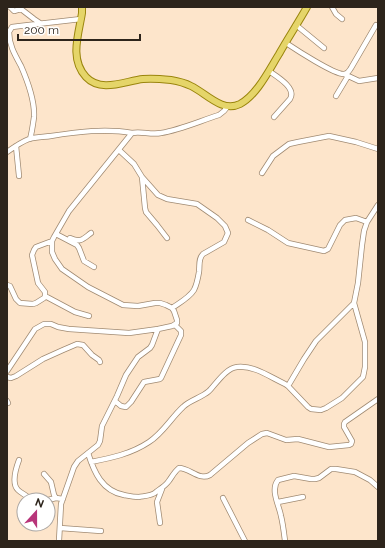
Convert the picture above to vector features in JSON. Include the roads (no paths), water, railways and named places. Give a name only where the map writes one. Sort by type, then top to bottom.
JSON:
[{"type":"main road","points":[[82,7],[77,41],[77,58],[79,65],[87,78],[100,85],[109,86],[144,78],[174,81],[190,86],[222,105],[228,106],[234,106],[241,103],[256,90],[307,7]]},
{"type":"street","points":[[10,7],[14,10],[21,9],[40,23]]},
{"type":"street","points":[[332,7],[336,14],[342,19]]},
{"type":"street","points":[[30,139],[34,118],[33,99],[21,67],[10,46],[8,32],[12,27],[81,19]]},
{"type":"street","points":[[296,25],[324,48]]},
{"type":"street","points":[[336,96],[346,75],[376,25]]},
{"type":"street","points":[[286,43],[311,59],[338,73],[359,81],[378,78]]},
{"type":"street","points":[[269,71],[288,85],[292,92],[292,96],[274,117]]},
{"type":"street","points":[[7,152],[24,141],[30,139],[86,132],[124,131],[132,133],[160,133],[219,115],[228,106]]},
{"type":"street","points":[[132,133],[69,211],[52,242],[52,252],[62,268],[88,287],[123,305],[138,306],[160,303],[172,308],[177,320],[175,325]]},
{"type":"street","points":[[262,172],[273,156],[290,144],[298,142],[329,136],[378,149]]},
{"type":"street","points":[[16,146],[19,176]]},
{"type":"street","points":[[119,150],[134,164],[142,177],[158,195],[197,204],[203,207],[217,218],[227,230],[227,236],[224,242],[200,257],[197,284],[191,294],[172,308]]},
{"type":"street","points":[[142,177],[146,212],[167,238]]},
{"type":"street","points":[[91,462],[117,456],[148,442],[160,432],[182,407],[208,391],[224,374],[234,368],[249,367],[288,386],[311,409],[320,410],[339,400],[362,379],[365,367],[365,342],[354,302],[358,284],[364,231],[367,222],[378,205]]},
{"type":"street","points":[[248,220],[268,230],[288,243],[324,251],[328,249],[340,225],[345,220],[356,218],[367,222]]},
{"type":"street","points":[[65,239],[70,238],[80,241],[92,233]]},
{"type":"street","points":[[56,234],[77,245],[84,260],[94,267]]},
{"type":"street","points":[[52,242],[36,247],[32,255],[38,283],[45,292],[45,296],[75,312],[89,316]]},
{"type":"street","points":[[7,285],[10,286],[18,301],[22,304],[36,303],[42,300],[45,296]]},
{"type":"street","points":[[288,386],[316,341],[354,302]]},
{"type":"street","points":[[7,371],[35,330],[44,324],[51,324],[69,329],[122,334],[175,325]]},
{"type":"street","points":[[115,401],[121,406],[126,407],[144,382],[160,380],[181,335],[181,331],[175,325]]},
{"type":"street","points":[[59,541],[60,509],[76,463],[95,448],[100,441],[102,426],[129,370],[138,358],[150,348],[158,329]]},
{"type":"street","points":[[7,377],[16,376],[39,361],[77,344],[83,345],[100,362]]},
{"type":"street","points":[[88,453],[102,483],[112,492],[134,497],[153,494],[168,482],[179,468],[207,477],[248,443],[262,434],[267,433],[286,440],[298,439],[329,447],[349,445],[352,441],[344,427],[345,422],[378,400]]},
{"type":"street","points":[[19,460],[14,477],[18,490],[21,492]]},
{"type":"street","points":[[285,541],[276,495],[275,484],[278,480],[294,476],[315,479],[333,469],[355,472],[370,480],[378,487]]},
{"type":"street","points":[[44,474],[51,482],[53,492]]},
{"type":"street","points":[[160,524],[157,504],[163,486]]},
{"type":"street","points":[[153,494],[158,499]]},
{"type":"street","points":[[278,502],[303,497]]},
{"type":"street","points":[[56,498],[63,499]]},
{"type":"street","points":[[223,498],[245,541]]},
{"type":"street","points":[[60,528],[101,531]]}]
